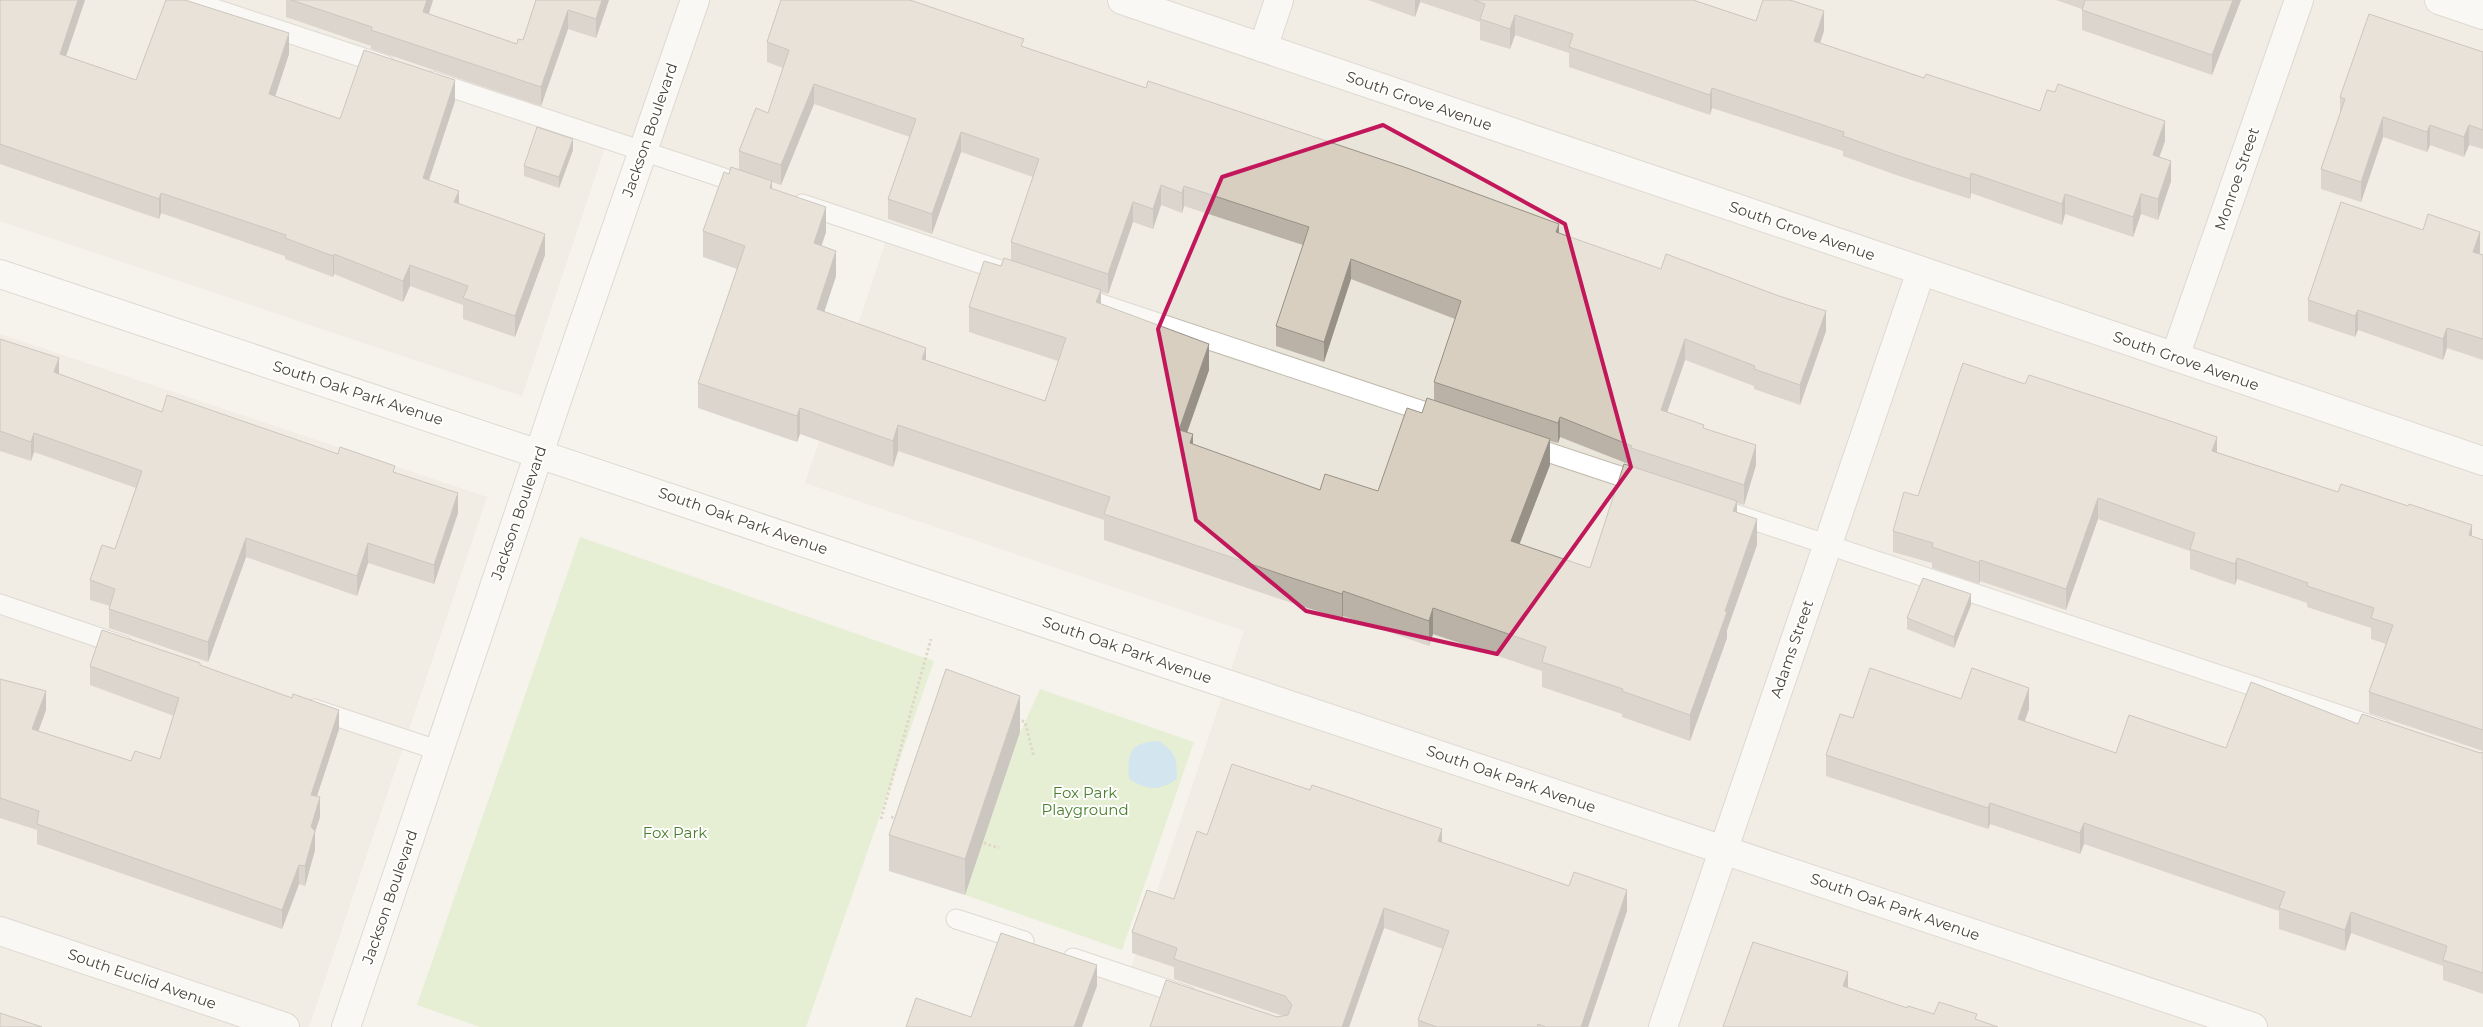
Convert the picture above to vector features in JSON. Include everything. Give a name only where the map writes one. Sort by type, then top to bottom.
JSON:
[{"type":"street","name":"Jackson Boulevard","points":[[346,1027],[694,0]]},
{"type":"street","name":"South Grove Avenue","points":[[1122,0],[2483,461]]},
{"type":"street","points":[[1263,48],[1279,0]]},
{"type":"street","name":"Monroe Street","points":[[2175,357],[2299,0]]},
{"type":"street","points":[[2439,0],[2483,15]]},
{"type":"street","name":"Adams Street","points":[[1663,1027],[1921,271]]},
{"type":"street","name":"South Oak Park Avenue","points":[[0,274],[2253,1027]]},
{"type":"street","name":"South Euclid Avenue","points":[[0,931],[285,1027]]},
{"type":"lane","points":[[188,0],[764,192]]},
{"type":"lane","points":[[782,198],[1018,276]]},
{"type":"lane","points":[[1056,289],[1462,424]]},
{"type":"lane","points":[[1510,439],[1661,490]]},
{"type":"lane","points":[[1717,508],[2398,735]]},
{"type":"lane","points":[[0,604],[139,650]]},
{"type":"lane","points":[[297,703],[440,751]]},
{"type":"lane","points":[[956,919],[1040,946]]},
{"type":"lane","points":[[1058,953],[1207,1002]]},
{"type":"path","points":[[881,819],[931,639]]},
{"type":"path","points":[[1008,717],[1025,722],[1034,757]]},
{"type":"path","points":[[890,817],[906,822]]},
{"type":"path","points":[[984,842],[999,848]]},
{"type":"highlighted area","points":[[1383,125],[1565,224],[1631,467],[1497,654],[1306,611],[1196,520],[1158,329],[1222,177]]},
{"type":"shaded area","points":[[0,0],[2483,0],[2483,1027],[1012,1027],[1038,948],[1128,978],[1244,631],[805,483],[890,229],[609,135],[522,396],[0,221]]},
{"type":"shaded area","points":[[0,334],[487,497],[309,1027],[0,1027]]},
{"type":"green space","name":"Fox Park","points":[[580,537],[934,661],[806,1027],[480,1027],[417,1005]]},
{"type":"green space","name":"Fox Park Playground","points":[[1040,689],[1194,742],[1122,950],[965,895],[1020,733]]},
{"type":"water","points":[[1159,741],[1175,757],[1177,779],[1164,786],[1153,788],[1129,779],[1129,762],[1132,751],[1142,744]]},
{"type":"building","points":[[0,0],[78,0],[60,54],[136,80],[166,0],[185,0],[289,33],[269,94],[340,119],[364,50],[455,80],[423,178],[459,191],[454,202],[545,234],[515,316],[463,298],[468,286],[410,265],[403,281],[334,254],[333,256],[285,238],[286,235],[161,193],[159,199],[0,144]]},
{"type":"building","points":[[291,0],[427,0],[423,12],[517,44],[518,39],[523,40],[536,0],[602,0],[596,19],[568,10],[541,87],[371,30],[372,27]]},
{"type":"building","points":[[781,0],[910,0],[1024,39],[1021,46],[1146,88],[1148,81],[1404,167],[1559,224],[1556,232],[1661,269],[1666,254],[1779,296],[1826,311],[1800,385],[1754,369],[1755,366],[1685,339],[1661,410],[1704,425],[1703,428],[1756,445],[1744,485],[1631,448],[1632,446],[1560,417],[1558,423],[1434,382],[1461,301],[1351,259],[1324,342],[1276,326],[1309,227],[1184,186],[1182,193],[1161,185],[1153,209],[1133,202],[1108,274],[1011,242],[1039,159],[961,132],[932,214],[888,199],[916,119],[814,84],[781,165],[739,151],[756,108],[768,113],[789,50],[767,42]]},
{"type":"building","points":[[1474,0],[1693,0],[1756,21],[1763,0],[1790,0],[1824,11],[1814,41],[1924,78],[1926,74],[2040,111],[2047,90],[2055,92],[2058,84],[2165,121],[2153,155],[2171,161],[2158,199],[2141,194],[2133,217],[2065,194],[2062,204],[1971,173],[1970,179],[1899,156],[1843,136],[1844,132],[1712,88],[1710,95],[1569,47],[1573,34],[1515,15],[1510,29],[1480,19],[1485,4]]},
{"type":"building","points":[[2085,0],[2233,0],[2212,55],[2082,10]]},
{"type":"building","points":[[2369,14],[2483,52],[2483,130],[2469,125],[2464,137],[2430,125],[2427,132],[2383,117],[2361,182],[2321,169],[2345,99],[2340,97]]},
{"type":"building","points":[[537,127],[573,139],[559,177],[524,166]]},
{"type":"building","points":[[731,167],[772,181],[770,188],[826,207],[814,243],[836,251],[817,309],[926,348],[922,359],[1045,401],[1066,338],[969,307],[984,261],[1001,266],[1004,258],[1101,290],[1096,302],[1209,344],[1179,430],[1193,434],[1190,443],[1320,490],[1325,474],[1378,491],[1407,408],[1422,413],[1427,398],[1550,439],[1511,541],[1590,568],[1624,464],[1737,501],[1733,511],[1757,519],[1725,611],[1727,612],[1690,715],[1622,691],[1623,689],[1542,662],[1546,647],[1433,608],[1429,621],[1343,591],[1342,594],[1292,578],[1104,514],[1110,497],[898,425],[893,441],[800,408],[797,416],[698,383],[745,246],[703,231],[724,172],[729,174]]},
{"type":"building","points":[[2341,202],[2423,230],[2428,214],[2480,232],[2473,252],[2483,255],[2483,339],[2447,328],[2443,339],[2358,310],[2355,316],[2308,300]]},
{"type":"building","points":[[0,339],[59,358],[54,372],[162,412],[167,395],[338,454],[340,447],[395,466],[393,472],[458,493],[434,565],[368,543],[357,576],[246,538],[208,642],[109,609],[115,589],[90,580],[102,545],[115,549],[142,471],[34,433],[31,442],[0,431]]},
{"type":"building","points":[[1963,363],[2025,384],[2029,375],[2217,437],[2212,451],[2338,492],[2341,484],[2472,525],[2469,535],[2483,540],[2483,730],[2369,692],[2393,625],[2371,618],[2374,608],[2307,586],[2308,583],[2237,558],[2235,564],[2190,549],[2195,533],[2098,498],[2066,589],[1980,560],[1979,563],[1932,547],[1933,543],[1893,531],[1904,492],[1918,496]]},
{"type":"building","points":[[1923,578],[1971,594],[1954,637],[1907,618]]},
{"type":"building","points":[[102,630],[200,663],[200,665],[292,698],[293,694],[339,710],[311,795],[320,797],[311,827],[315,831],[305,866],[299,865],[282,910],[37,824],[39,811],[0,798],[0,679],[46,691],[32,729],[131,761],[135,751],[160,759],[179,698],[90,666]]},
{"type":"building","points":[[1870,668],[1961,699],[1972,668],[2029,688],[2018,719],[2116,753],[2129,715],[2226,748],[2251,682],[2358,724],[2362,714],[2480,753],[2483,752],[2483,973],[2443,960],[2447,946],[2351,912],[2345,930],[2279,908],[2285,892],[2084,823],[2080,833],[1990,803],[1988,808],[1826,755],[1840,714],[1853,718]]},
{"type":"building","points":[[946,669],[1020,696],[965,859],[889,835]]},
{"type":"building","points":[[1232,764],[1310,790],[1312,785],[1442,829],[1438,841],[1569,886],[1574,872],[1627,890],[1581,1027],[1546,1027],[1538,1024],[1537,1027],[1437,1027],[1418,1020],[1449,931],[1384,908],[1342,1027],[1150,1027],[1166,980],[1277,1017],[1288,1015],[1292,1005],[1285,996],[1174,959],[1177,948],[1132,932],[1147,890],[1174,899],[1197,831],[1207,835]]},
{"type":"building","points":[[1001,933],[1097,965],[1074,1027],[906,1027],[916,998],[971,1017]]},
{"type":"building","points":[[1753,942],[1848,972],[1843,986],[1907,1008],[1908,1006],[1934,1014],[1939,1002],[1977,1014],[1975,1019],[1998,1027],[1723,1027]]},
{"type":"building","points":[[0,1013],[42,1027],[0,1027]]}]
